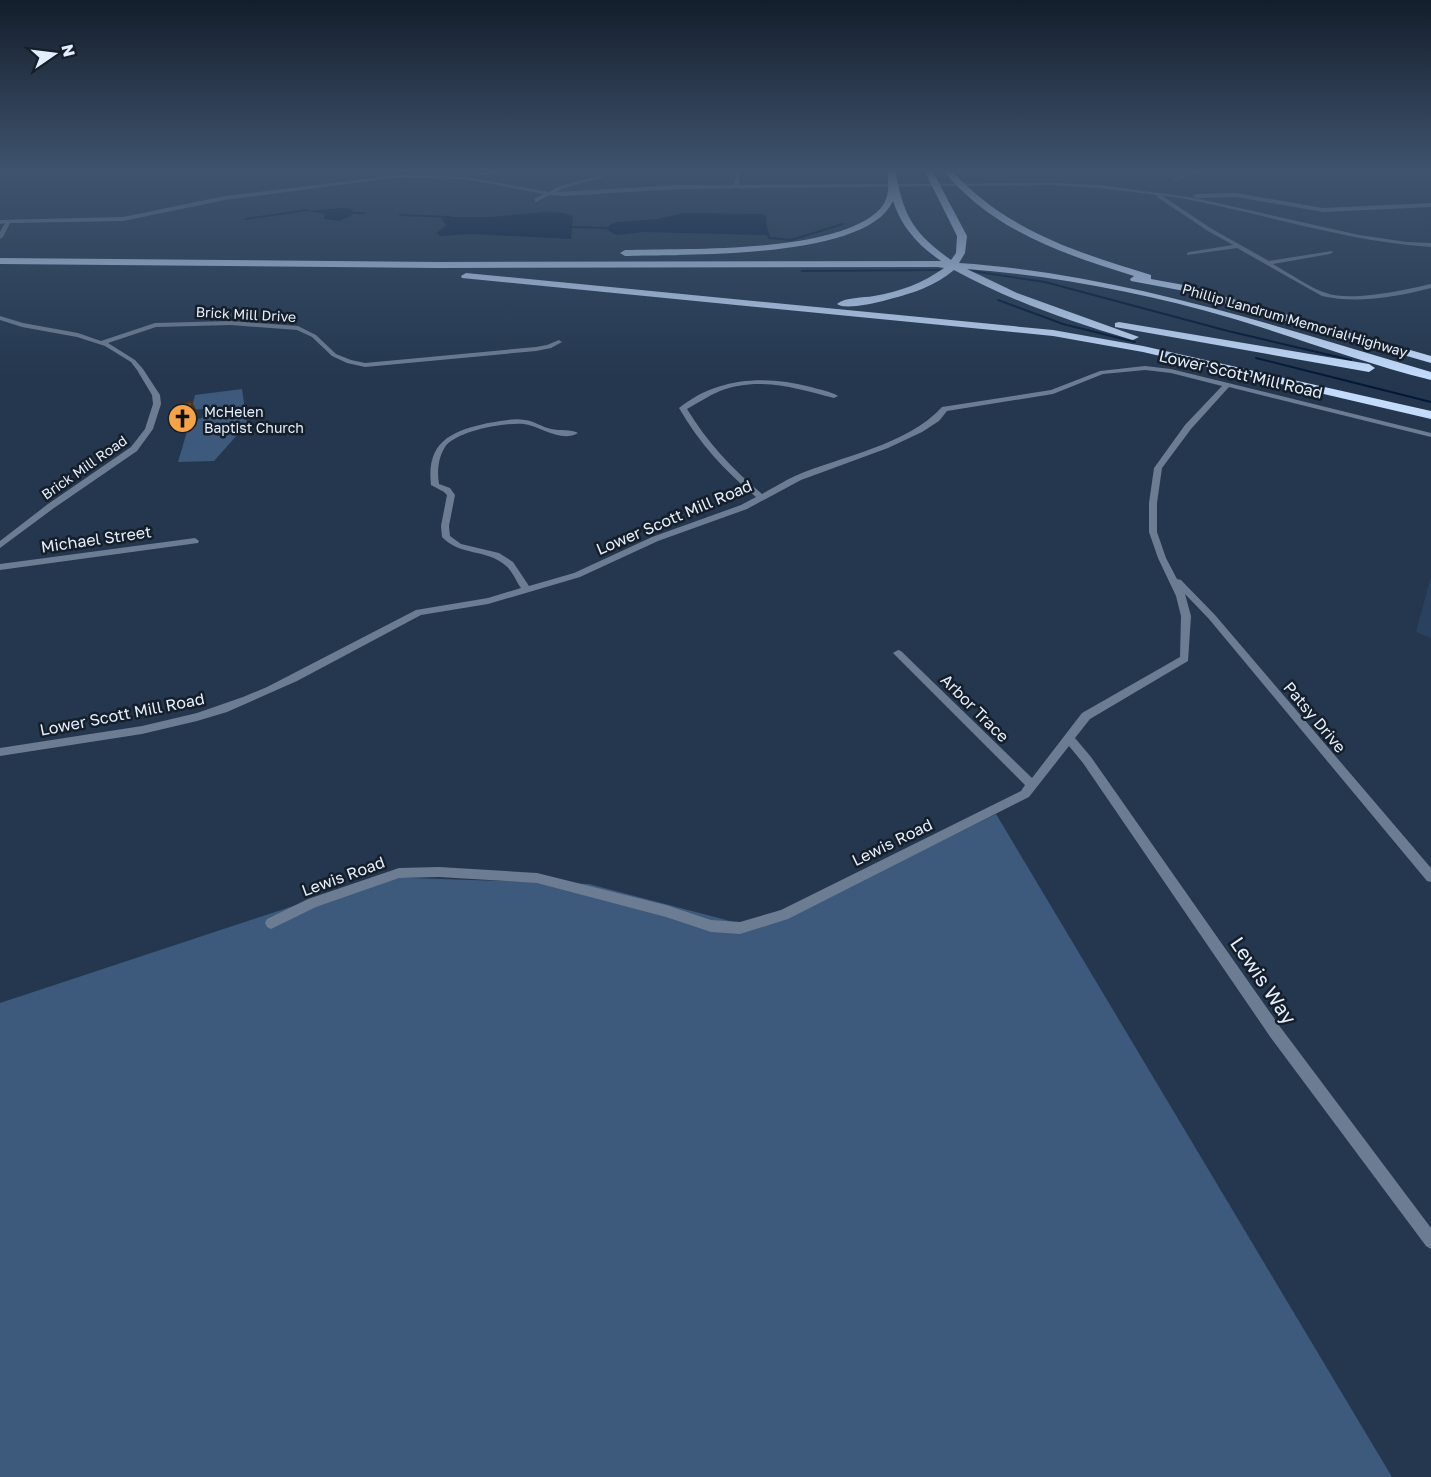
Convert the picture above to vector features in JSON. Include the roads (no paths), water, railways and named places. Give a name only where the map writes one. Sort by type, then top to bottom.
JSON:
[{"type":"highway","points":[[625,253],[779,246],[823,239]]},
{"type":"highway","points":[[918,239],[940,257],[977,279],[1041,305],[1158,345],[1282,379]]},
{"type":"highway","points":[[784,305],[822,305],[865,301],[901,293],[938,277],[956,261],[962,250],[962,239]]},
{"type":"highway","points":[[1041,239],[1078,255],[1180,287]]},
{"type":"highway","points":[[913,251],[969,254]]},
{"type":"highway","points":[[613,253],[811,252]]},
{"type":"highway","name":"Phillip Landrum Memorial Highway","points":[[0,261],[510,266],[913,263],[998,268],[1065,277],[1162,297],[1431,376]]},
{"type":"highway","points":[[233,264],[487,278],[784,305],[1053,333],[1143,349],[1282,379],[1431,415]]},
{"type":"highway","name":"Phillip Landrum Memorial Highway","points":[[1083,268],[1180,287],[1431,360]]},
{"type":"highway","points":[[1041,305],[1129,327],[1331,361],[1431,381]]},
{"type":"street","points":[[1227,239],[1322,294],[1342,298],[1418,290],[1431,286]]},
{"type":"street","points":[[1367,239],[1431,245]]},
{"type":"street","points":[[1189,254],[1238,246]]},
{"type":"street","points":[[1268,263],[1330,252]]},
{"type":"street","name":"Brick Mill Road","points":[[0,318],[22,325],[78,335],[101,343],[133,361],[145,375],[156,395],[156,410],[149,429],[134,449],[51,506],[0,545]]},
{"type":"street","name":"Brick Mill Drive","points":[[101,343],[142,328],[172,323],[287,326],[308,332],[334,355],[349,362],[378,366],[536,349],[549,347],[559,342]]},
{"type":"street","name":"Lower Scott Mill Road","points":[[0,752],[130,731],[223,709],[321,665],[375,633],[413,615],[488,601],[577,575],[619,554],[744,507],[798,478],[885,446],[919,430],[945,410],[1053,392],[1102,372],[1145,368],[1171,371],[1431,435]]},
{"type":"street","points":[[761,497],[730,472],[720,456],[698,436],[683,408],[717,389],[755,380],[793,384],[834,396]]},
{"type":"street","name":"Lewis Road","points":[[271,923],[312,903],[399,873],[439,872],[537,878],[666,911],[711,926],[740,928],[784,915],[1025,794],[1086,716],[1185,659],[1186,616],[1181,596],[1162,558],[1153,531],[1153,503],[1158,468],[1188,427],[1227,385]]},
{"type":"street","points":[[526,589],[510,564],[496,555],[459,546],[446,537],[445,526],[451,495],[447,490],[435,485],[433,474],[436,458],[444,443],[462,433],[485,426],[525,422],[546,430],[574,433]]},
{"type":"street","name":"Michael Street","points":[[0,567],[195,541]]},
{"type":"street","name":"Patsy Drive","points":[[1174,578],[1212,617],[1431,877]]},
{"type":"street","name":"Arbor Trace","points":[[898,653],[1032,785]]},
{"type":"street","name":"Lewis Way","points":[[1069,739],[1087,760],[1276,1033],[1431,1240]]},
{"type":"waterway","points":[[779,239],[794,239]]},
{"type":"waterway","points":[[802,271],[945,270]]},
{"type":"waterway","points":[[965,270],[1045,282],[1228,331],[1351,360]]},
{"type":"waterway","points":[[998,300],[1063,324],[1135,342]]},
{"type":"waterway","points":[[1256,358],[1431,402]]},
{"type":"place","name":"McHelen Baptist Church","points":[[183,419]]}]
